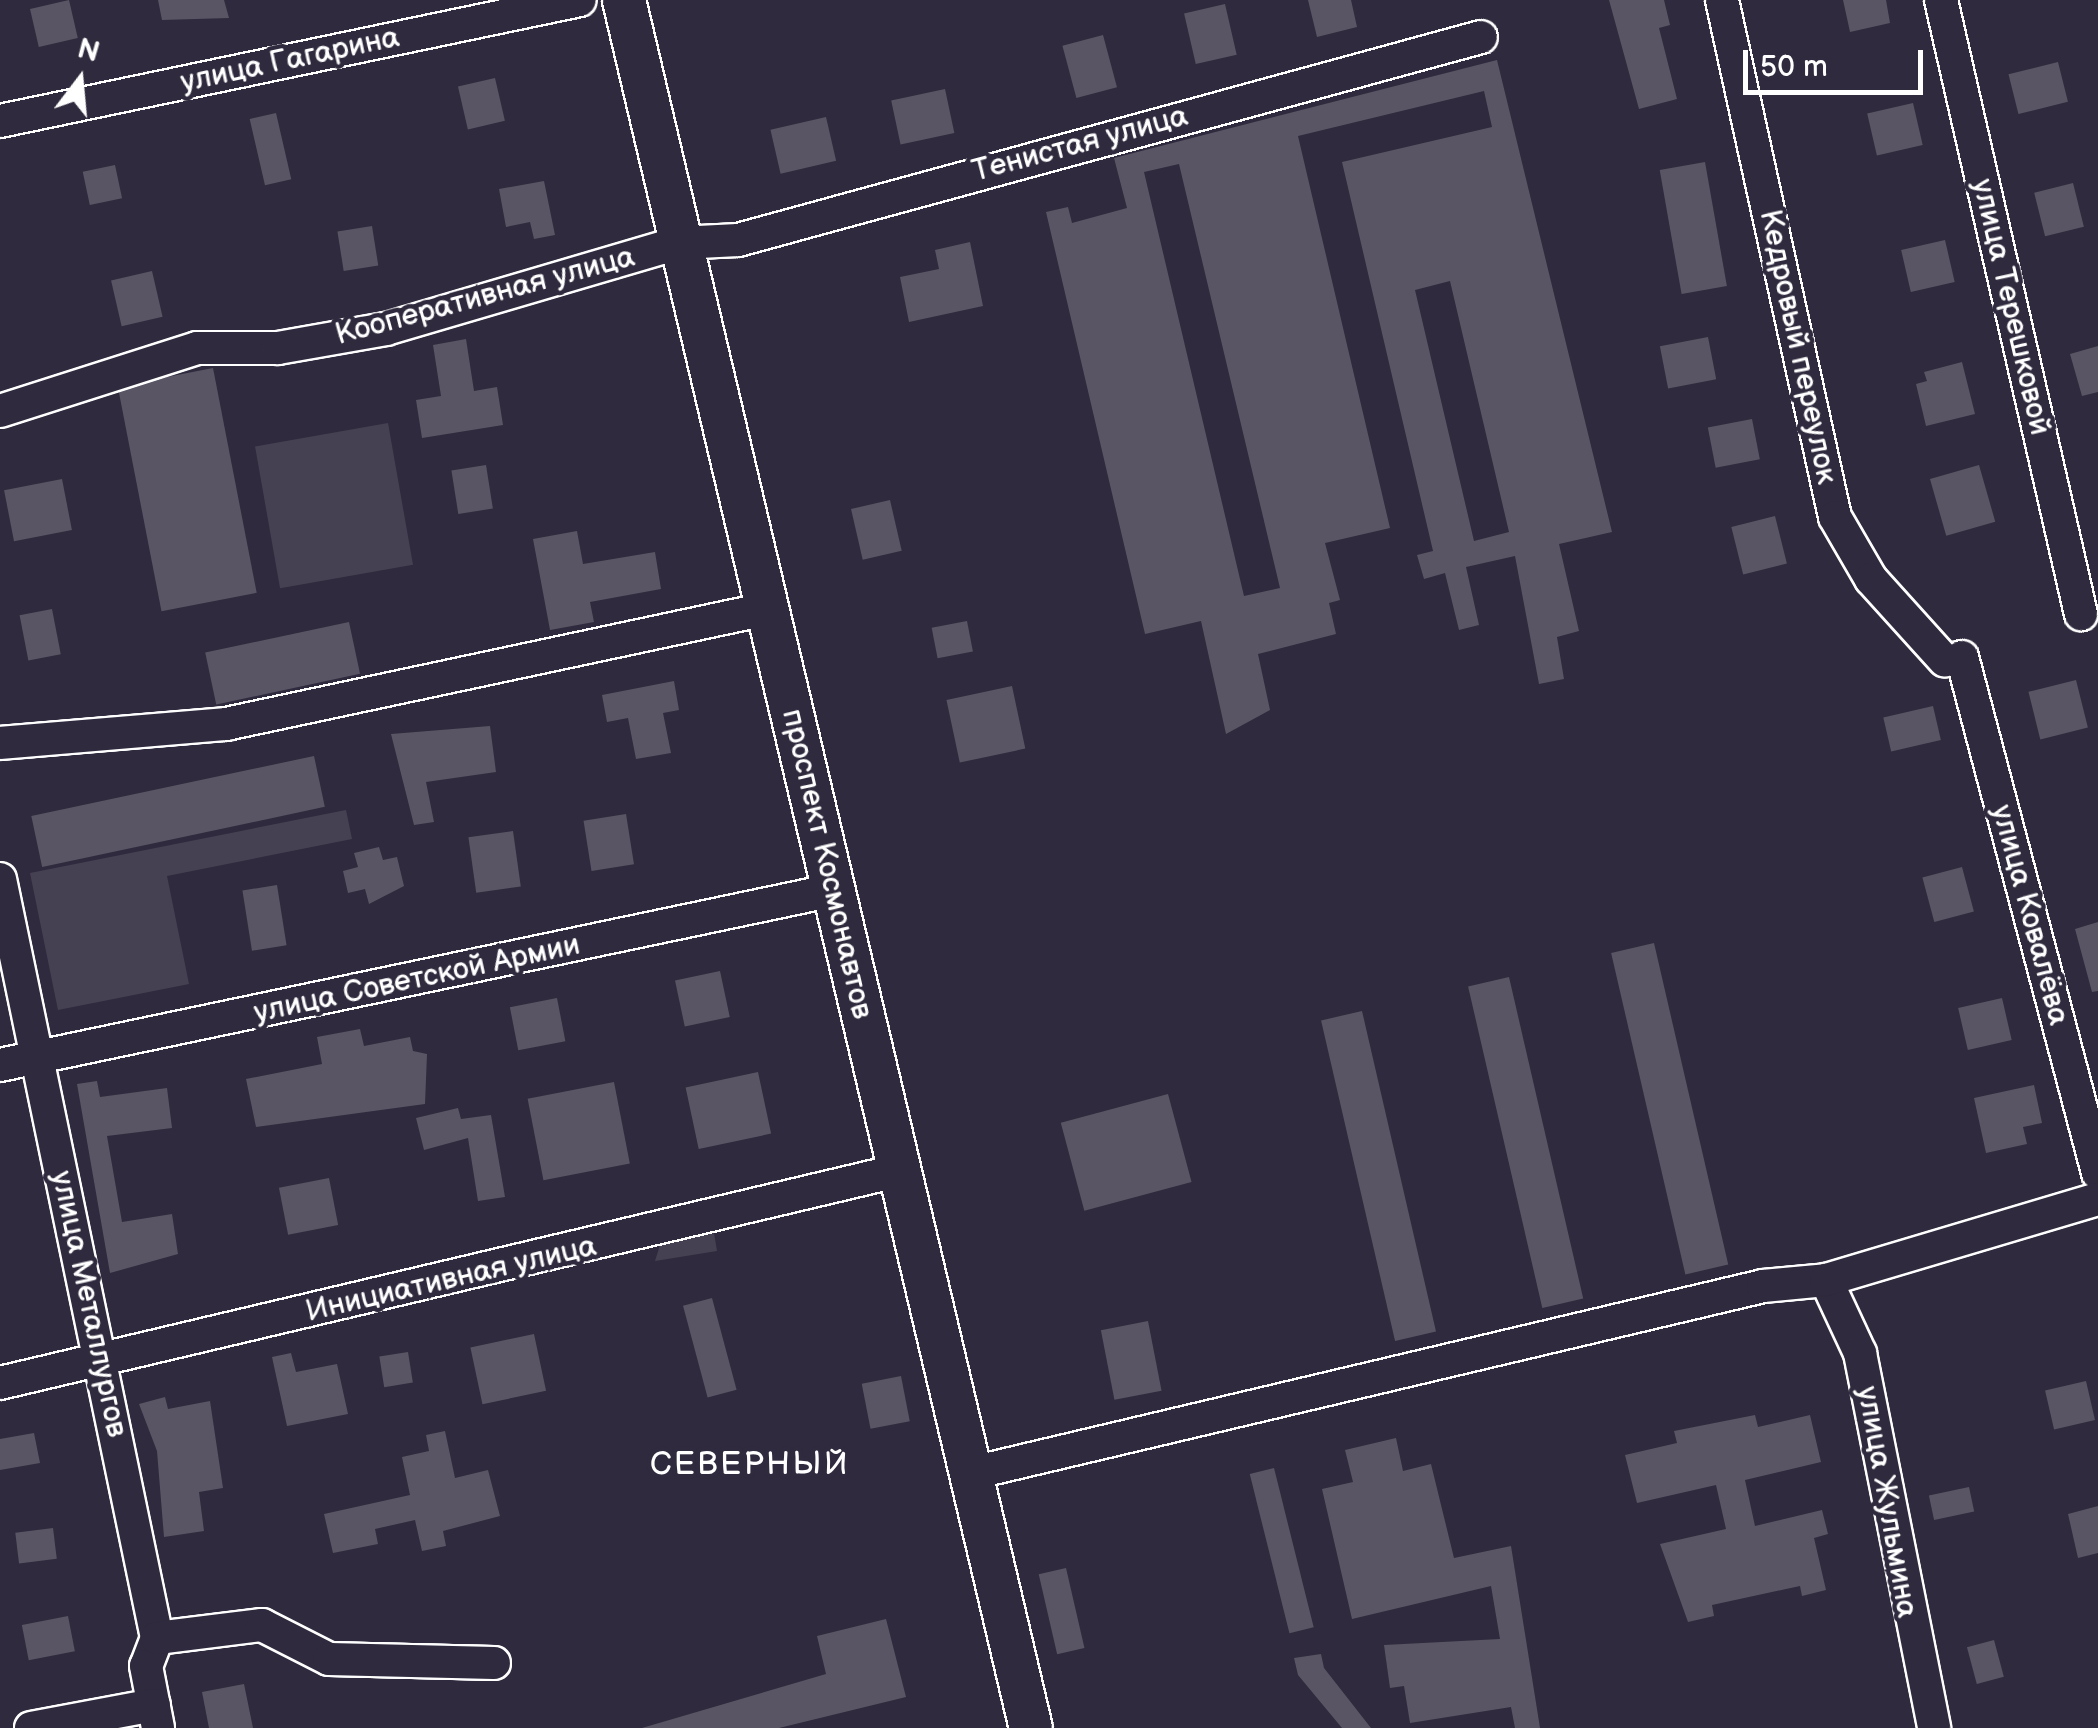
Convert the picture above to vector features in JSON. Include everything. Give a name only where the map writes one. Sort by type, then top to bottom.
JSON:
[{"type":"main road","name":"проспект Космонавтов","points":[[624,0],[901,1170],[968,1474],[1031,1728]]},
{"type":"street","name":"улица Гагарина","points":[[0,121],[580,0]]},
{"type":"street","name":"Кедровый переулок","points":[[1722,0],[1835,518],[1871,579],[1953,659]]},
{"type":"street","name":"улица Терешковой","points":[[1941,0],[2081,614]]},
{"type":"street","name":"Тенистая улица","points":[[679,243],[738,240],[1481,38]]},
{"type":"street","name":"Кооперативная улица","points":[[0,411],[122,366],[198,348],[278,348],[386,330],[679,243]]},
{"type":"street","points":[[0,743],[226,724],[766,609]]},
{"type":"street","name":"улица Ковалёва","points":[[1953,659],[2098,1173]]},
{"type":"street","name":"улица Металлургов","points":[[0,879],[157,1638],[146,1666],[156,1716]]},
{"type":"street","name":"улица Советской Армии","points":[[0,1064],[40,1060],[834,890]]},
{"type":"street","name":"Инициативная улица","points":[[0,1383],[901,1170]]},
{"type":"street","points":[[968,1474],[1762,1286],[1826,1280],[2098,1199]]},
{"type":"street","name":"улица Жульмина","points":[[1826,1280],[1860,1354],[1934,1728]]},
{"type":"street","points":[[157,1638],[262,1625],[330,1659],[494,1663]]},
{"type":"street","points":[[31,1728],[156,1716]]},
{"type":"shaded area","points":[[388,423],[413,565],[280,588],[255,446]]},
{"type":"shaded area","points":[[346,810],[352,839],[167,876],[189,984],[58,1010],[30,873]]},
{"type":"shaded area","points":[[714,1233],[717,1251],[655,1261],[660,1245]]},
{"type":"building","points":[[69,0],[78,38],[39,47],[30,9]]},
{"type":"building","points":[[158,0],[224,0],[229,18],[162,20]]},
{"type":"building","points":[[1308,0],[1351,0],[1357,27],[1317,37]]},
{"type":"building","points":[[1609,0],[1664,0],[1670,25],[1659,28],[1677,99],[1639,109]]},
{"type":"building","points":[[1843,0],[1886,0],[1890,23],[1850,32]]},
{"type":"building","points":[[1225,4],[1237,55],[1196,64],[1184,13]]},
{"type":"building","points":[[1103,35],[1117,87],[1076,98],[1062,46]]},
{"type":"building","points":[[1497,60],[1612,532],[1559,544],[1579,631],[1557,637],[1564,679],[1539,684],[1515,556],[1466,567],[1479,625],[1459,630],[1445,573],[1424,579],[1417,555],[1433,551],[1342,162],[1492,127],[1484,91],[1298,136],[1390,528],[1325,543],[1340,600],[1329,603],[1336,634],[1258,654],[1270,710],[1226,734],[1201,621],[1145,634],[1046,212],[1068,207],[1072,223],[1127,208],[1114,158]],"holes":[[[1179,164],[1280,588],[1244,596],[1144,172]],[[1450,281],[1509,532],[1474,541],[1415,290]]]},
{"type":"building","points":[[2058,62],[2068,102],[2018,114],[2009,74]]},
{"type":"building","points":[[495,78],[505,121],[468,129],[458,87]]},
{"type":"building","points":[[945,89],[954,133],[901,144],[891,100]]},
{"type":"building","points":[[1913,103],[1923,145],[1877,155],[1867,114]]},
{"type":"building","points":[[276,113],[291,179],[265,185],[250,119]]},
{"type":"building","points":[[826,117],[836,161],[781,174],[770,130]]},
{"type":"building","points":[[1705,162],[1727,286],[1682,294],[1660,170]]},
{"type":"building","points":[[115,165],[122,198],[90,205],[83,172]]},
{"type":"building","points":[[544,181],[555,235],[534,239],[530,222],[506,227],[499,189]]},
{"type":"building","points":[[2073,183],[2084,227],[2045,236],[2034,193]]},
{"type":"building","points":[[372,226],[378,266],[344,271],[337,231]]},
{"type":"building","points":[[1945,240],[1955,282],[1911,292],[1901,250]]},
{"type":"building","points":[[970,242],[983,306],[909,322],[900,277],[939,269],[935,250]]},
{"type":"building","points":[[152,271],[163,317],[122,326],[111,280]]},
{"type":"building","points":[[1708,337],[1716,379],[1668,389],[1660,346]]},
{"type":"building","points":[[466,339],[474,391],[497,387],[503,425],[422,438],[416,400],[441,396],[433,345]]},
{"type":"building","points":[[2098,346],[2098,392],[2082,396],[2070,354]]},
{"type":"building","points":[[1962,362],[1975,414],[1926,426],[1916,384],[1927,381],[1924,372]]},
{"type":"building","points":[[213,368],[257,593],[161,611],[118,387]]},
{"type":"building","points":[[1752,419],[1760,459],[1716,468],[1708,428]]},
{"type":"building","points":[[486,465],[493,508],[458,514],[451,470]]},
{"type":"building","points":[[1979,465],[1995,522],[1946,536],[1930,479]]},
{"type":"building","points":[[62,479],[72,530],[14,541],[4,490]]},
{"type":"building","points":[[890,500],[902,551],[863,560],[851,509]]},
{"type":"building","points":[[1775,516],[1787,564],[1743,574],[1731,527]]},
{"type":"building","points":[[577,531],[583,564],[655,552],[661,589],[590,602],[594,622],[550,630],[533,539]]},
{"type":"building","points":[[52,609],[61,654],[28,660],[20,615]]},
{"type":"building","points":[[967,621],[973,651],[938,658],[932,628]]},
{"type":"building","points":[[349,622],[360,674],[216,704],[205,653]]},
{"type":"building","points":[[2076,680],[2088,728],[2040,739],[2028,692]]},
{"type":"building","points":[[674,681],[679,710],[663,713],[671,753],[636,759],[628,718],[607,722],[602,695]]},
{"type":"building","points":[[1012,686],[1025,749],[960,763],[946,700]]},
{"type":"building","points":[[1933,706],[1941,740],[1891,752],[1883,717]]},
{"type":"building","points":[[490,726],[496,772],[426,782],[434,822],[414,825],[391,734]]},
{"type":"building","points":[[314,756],[325,807],[42,867],[31,816]]},
{"type":"building","points":[[626,814],[634,864],[592,871],[584,821]]},
{"type":"building","points":[[513,831],[521,886],[476,893],[468,837]]},
{"type":"building","points":[[379,847],[383,860],[397,857],[404,886],[369,904],[365,889],[348,893],[343,871],[358,867],[354,853]]},
{"type":"building","points":[[1962,867],[1974,911],[1934,922],[1922,878]]},
{"type":"building","points":[[277,885],[287,945],[252,951],[242,890]]},
{"type":"building","points":[[2098,922],[2098,991],[2092,992],[2075,929]]},
{"type":"building","points":[[1654,943],[1728,1265],[1685,1274],[1611,953]]},
{"type":"building","points":[[720,971],[730,1017],[685,1027],[675,981]]},
{"type":"building","points":[[1509,977],[1583,1299],[1542,1308],[1468,986]]},
{"type":"building","points":[[557,998],[565,1041],[518,1050],[510,1007]]},
{"type":"building","points":[[2002,998],[2012,1040],[1968,1050],[1958,1008]]},
{"type":"building","points":[[1362,1011],[1436,1332],[1395,1341],[1321,1020]]},
{"type":"building","points":[[360,1029],[364,1046],[410,1037],[413,1051],[427,1054],[425,1104],[256,1127],[246,1079],[322,1064],[317,1037]]},
{"type":"building","points":[[758,1072],[771,1134],[699,1149],[686,1087]]},
{"type":"building","points":[[97,1081],[100,1097],[167,1088],[172,1128],[107,1136],[122,1222],[172,1214],[178,1254],[110,1273],[77,1084]]},
{"type":"building","points":[[614,1082],[630,1163],[543,1180],[528,1099]]},
{"type":"building","points":[[2034,1085],[2042,1123],[2023,1127],[2027,1144],[1986,1153],[1974,1098]]},
{"type":"building","points":[[1168,1094],[1192,1182],[1084,1211],[1061,1123]]},
{"type":"building","points":[[458,1108],[461,1119],[491,1115],[505,1197],[478,1201],[468,1138],[424,1150],[416,1118]]},
{"type":"building","points":[[329,1178],[338,1225],[288,1235],[279,1188]]},
{"type":"building","points":[[712,1298],[737,1390],[708,1398],[683,1306]]},
{"type":"building","points":[[1148,1321],[1162,1391],[1114,1400],[1101,1330]]},
{"type":"building","points":[[534,1334],[546,1391],[482,1404],[470,1348]]},
{"type":"building","points":[[408,1352],[413,1383],[384,1387],[379,1357]]},
{"type":"building","points":[[291,1353],[296,1372],[337,1364],[348,1414],[287,1426],[272,1357]]},
{"type":"building","points":[[901,1376],[910,1421],[871,1429],[862,1384]]},
{"type":"building","points":[[2086,1381],[2095,1420],[2054,1429],[2045,1390]]},
{"type":"building","points":[[165,1397],[168,1409],[210,1401],[223,1488],[199,1492],[204,1531],[164,1537],[157,1451],[139,1404]]},
{"type":"building","points":[[1755,1415],[1758,1427],[1810,1415],[1821,1462],[1745,1480],[1755,1526],[1822,1510],[1828,1534],[1814,1538],[1826,1590],[1802,1596],[1800,1586],[1712,1605],[1714,1616],[1688,1622],[1660,1544],[1726,1529],[1716,1485],[1637,1503],[1625,1455],[1677,1443],[1674,1431]]},
{"type":"building","points":[[445,1431],[455,1478],[488,1470],[500,1516],[443,1531],[446,1546],[422,1551],[415,1520],[375,1529],[378,1544],[333,1553],[324,1514],[410,1495],[402,1457],[429,1451],[426,1435]]},
{"type":"building","points":[[34,1433],[40,1463],[0,1470],[0,1439]]},
{"type":"building","points":[[1396,1438],[1403,1471],[1431,1464],[1454,1558],[1511,1546],[1540,1728],[1515,1728],[1511,1707],[1410,1723],[1404,1686],[1390,1688],[1384,1645],[1500,1639],[1491,1586],[1352,1619],[1322,1489],[1353,1482],[1345,1450]]},
{"type":"building","points":[[1274,1468],[1314,1627],[1289,1633],[1250,1474]]},
{"type":"building","points":[[1969,1487],[1974,1511],[1934,1520],[1929,1496]]},
{"type":"building","points":[[2098,1506],[2098,1553],[2078,1558],[2068,1514]]},
{"type":"building","points":[[53,1528],[57,1559],[19,1563],[15,1533]]},
{"type":"building","points":[[1066,1568],[1084,1648],[1057,1654],[1039,1574]]},
{"type":"building","points":[[68,1616],[75,1651],[29,1660],[22,1625]]},
{"type":"building","points":[[886,1619],[906,1697],[779,1728],[642,1728],[826,1674],[817,1636]]},
{"type":"building","points":[[1994,1640],[2004,1677],[1977,1684],[1967,1647]]},
{"type":"building","points":[[1321,1654],[1324,1668],[1371,1728],[1342,1728],[1298,1675],[1294,1658]]},
{"type":"building","points":[[244,1684],[253,1728],[209,1728],[202,1692]]},
{"type":"district","name":"СЕВЕРНЫЙ","points":[[750,1465]]}]
